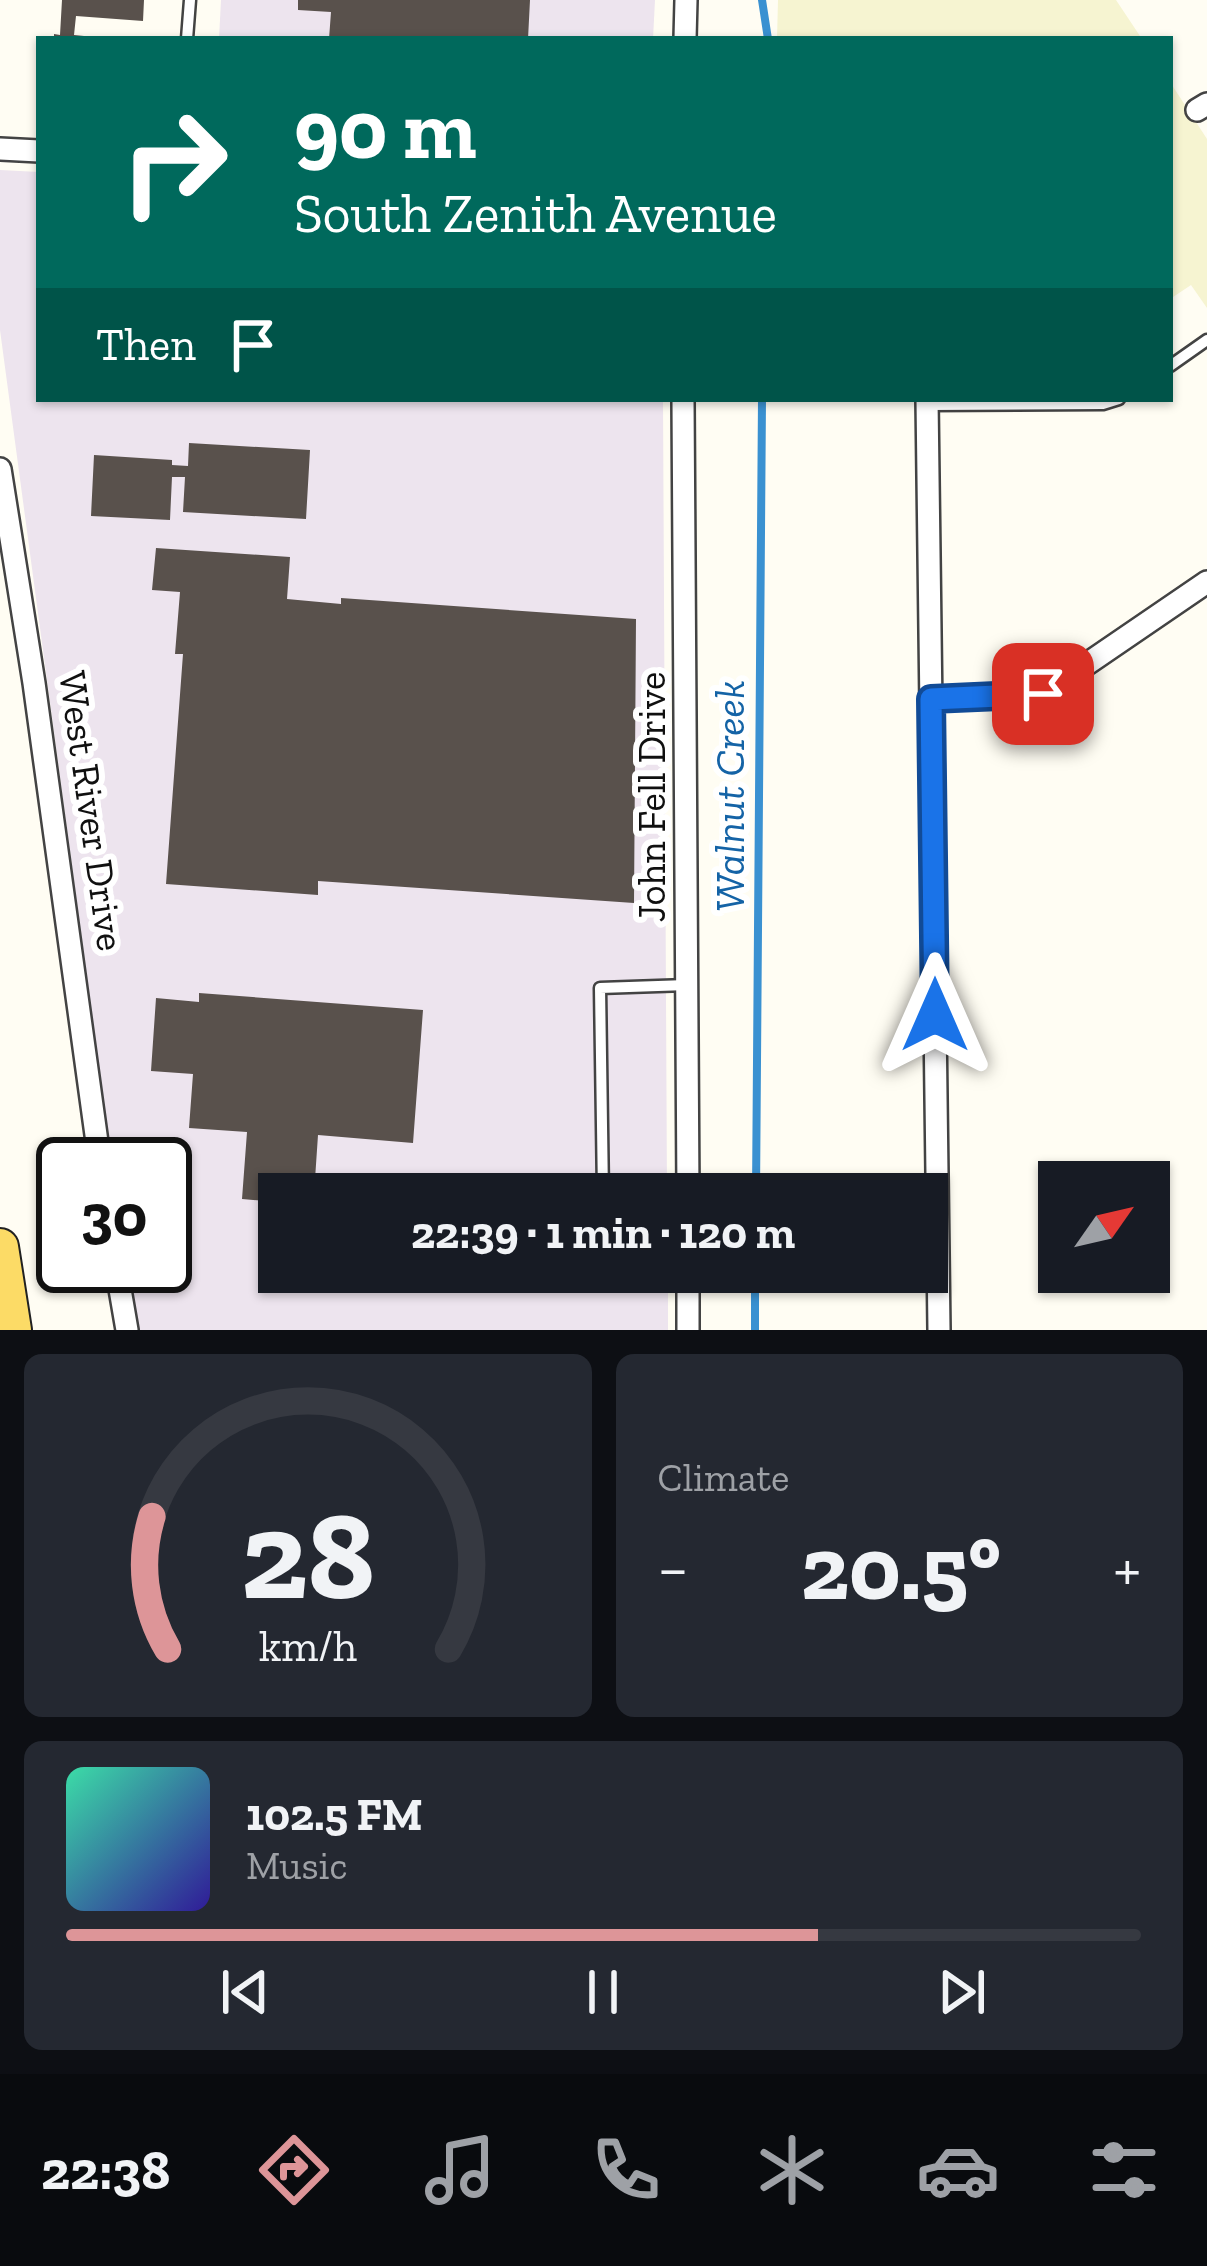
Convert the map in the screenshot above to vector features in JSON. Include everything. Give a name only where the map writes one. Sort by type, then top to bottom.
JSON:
[{"type":"main road","points":[[0,1247],[13,1330]]},
{"type":"street","points":[[685,36],[686,0]]},
{"type":"street","points":[[0,149],[36,152]]},
{"type":"street","name":"John Fell Drive","points":[[683,402],[688,1173]]},
{"type":"street","points":[[927,402],[939,1330]]},
{"type":"street","name":"West River Drive","points":[[0,469],[96,1137]]},
{"type":"street","points":[[931,699],[1043,694],[1207,582]]},
{"type":"street","points":[[121,1293],[127,1330]]},
{"type":"street","points":[[688,1293],[688,1330]]},
{"type":"lane","points":[[187,36],[190,0]]},
{"type":"lane","points":[[1173,364],[1207,340]]},
{"type":"lane","points":[[927,402],[1109,402]]},
{"type":"lane","points":[[603,1173],[600,988],[687,985]]},
{"type":"shaded area","points":[[221,0],[655,0],[653,36],[219,36]]},
{"type":"shaded area","points":[[778,0],[1116,0],[1140,36],[777,36]]},
{"type":"shaded area","points":[[1173,87],[1207,139],[1207,308],[1191,285],[1173,297]]},
{"type":"shaded area","points":[[0,170],[36,172],[36,402],[663,402],[667,1173],[258,1173],[258,1293],[668,1293],[668,1330],[138,1330],[132,1293],[192,1293],[192,1137],[108,1137],[0,330]]},
{"type":"building","points":[[62,0],[144,0],[143,21],[76,16],[74,35],[84,36],[54,36],[54,34],[60,35]]},
{"type":"building","points":[[298,0],[530,0],[528,36],[329,36],[331,12],[298,10]]},
{"type":"building","points":[[189,443],[310,450],[306,519],[183,512],[185,477],[172,477],[170,520],[91,516],[94,455],[172,460],[172,465],[188,466]]},
{"type":"building","points":[[156,548],[290,557],[287,599],[341,604],[341,598],[636,619],[634,903],[318,881],[318,895],[166,884],[183,654],[175,654],[180,592],[152,590]]},
{"type":"building","points":[[199,993],[423,1010],[413,1143],[318,1135],[315,1173],[258,1173],[258,1200],[242,1199],[247,1132],[189,1128],[193,1074],[151,1071],[156,998],[199,1002]]},
{"type":"waterway","name":"Walnut Creek","points":[[762,0],[768,36]]},
{"type":"waterway","name":"Walnut Creek","points":[[756,1173],[762,402]]},
{"type":"waterway","name":"Walnut Creek","points":[[755,1293],[755,1330]]},
{"type":"route","points":[[935,1015],[931,699],[1043,694]]}]
